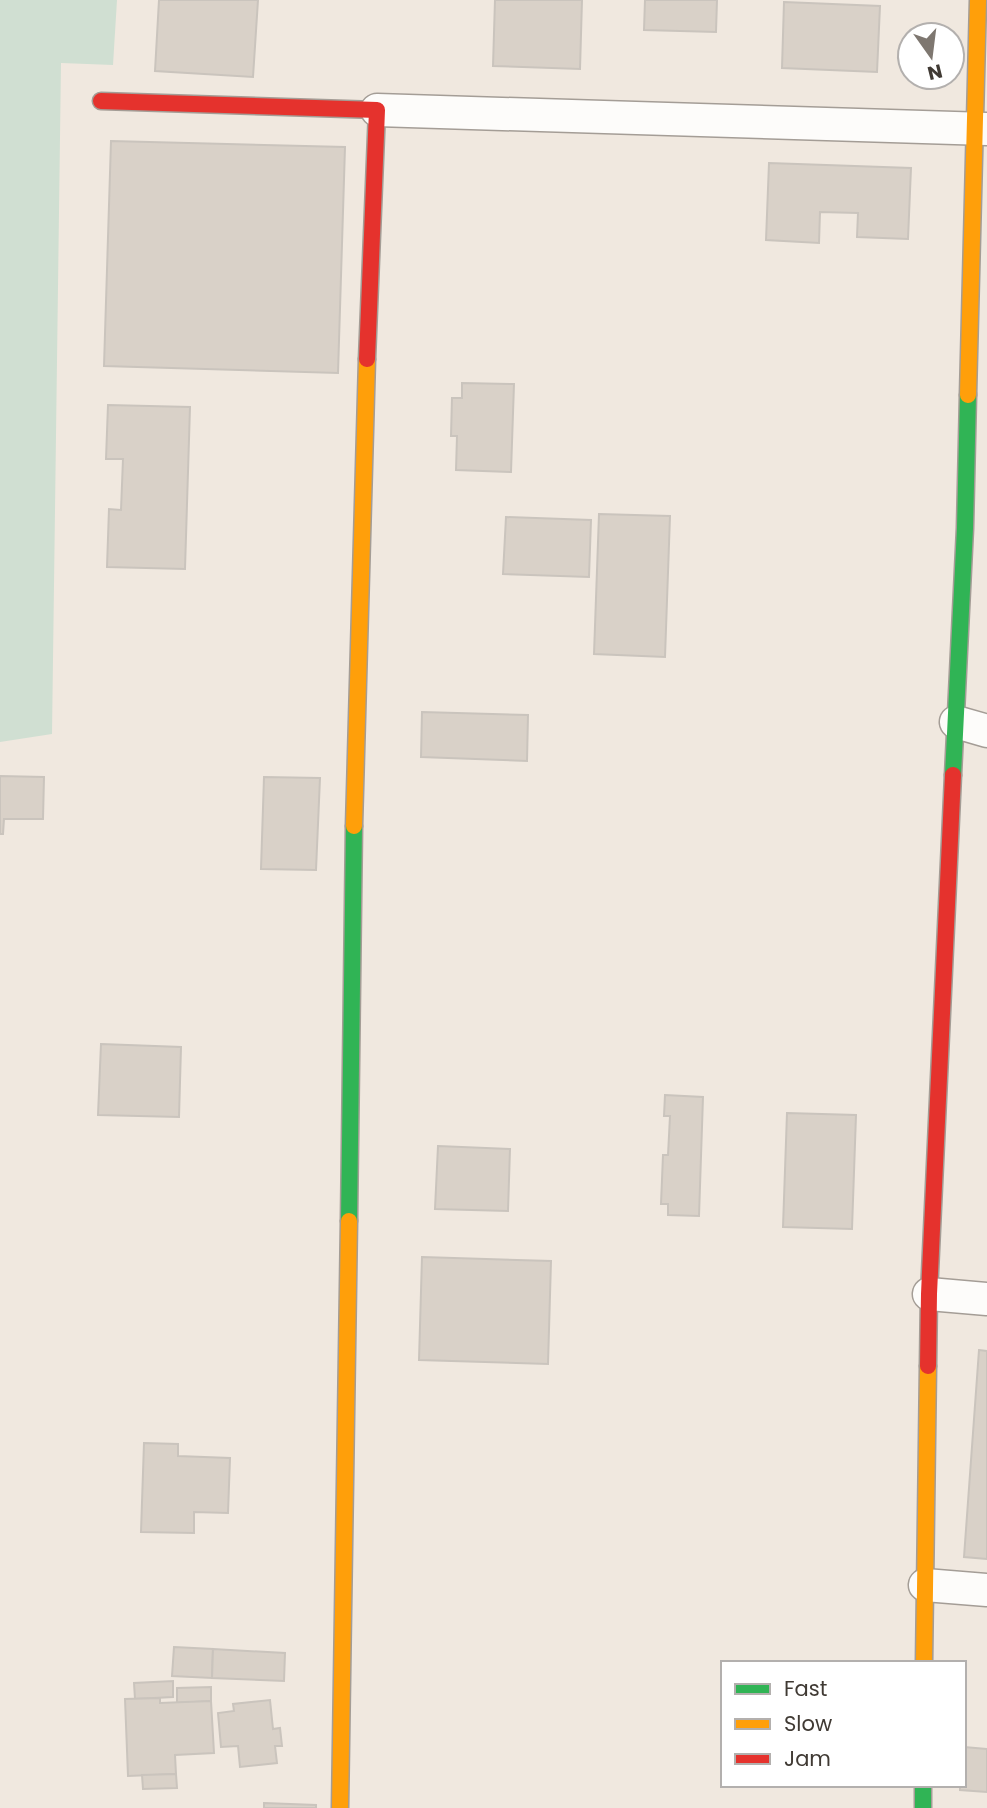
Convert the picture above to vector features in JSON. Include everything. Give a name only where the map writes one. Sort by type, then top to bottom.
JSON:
[{"type":"street","points":[[924,1661],[929,1294],[956,722],[976,529],[980,129],[978,0]]},
{"type":"street","points":[[101,101],[980,129]]},
{"type":"street","points":[[340,1808],[354,803],[364,432],[377,110]]},
{"type":"street","points":[[956,722],[987,731]]},
{"type":"street","points":[[929,1294],[987,1299]]},
{"type":"street","points":[[925,1585],[987,1590]]},
{"type":"street","points":[[923,1787],[923,1808]]},
{"type":"green space","points":[[0,0],[117,0],[113,65],[61,63],[52,734],[0,742]]},
{"type":"building","points":[[159,0],[258,0],[253,77],[155,71]]},
{"type":"building","points":[[495,0],[582,0],[580,69],[493,66]]},
{"type":"building","points":[[645,0],[717,0],[716,32],[644,30]]},
{"type":"building","points":[[784,2],[880,6],[877,72],[782,68]]},
{"type":"building","points":[[111,141],[345,147],[338,373],[104,366]]},
{"type":"building","points":[[769,163],[911,168],[908,239],[857,237],[858,213],[820,212],[819,243],[766,240]]},
{"type":"building","points":[[462,383],[514,384],[511,472],[456,470],[457,436],[451,436],[452,398],[462,398]]},
{"type":"building","points":[[108,405],[190,407],[185,569],[107,567],[109,509],[121,510],[123,459],[106,459]]},
{"type":"building","points":[[599,514],[670,516],[665,657],[594,654]]},
{"type":"building","points":[[506,517],[591,520],[589,577],[503,574]]},
{"type":"building","points":[[422,712],[528,715],[527,761],[421,757]]},
{"type":"building","points":[[0,776],[44,777],[43,819],[4,819],[3,834],[0,834]]},
{"type":"building","points":[[264,777],[320,778],[316,870],[261,869]]},
{"type":"building","points":[[101,1044],[181,1047],[179,1117],[98,1115]]},
{"type":"building","points":[[665,1095],[703,1097],[699,1216],[668,1215],[668,1204],[661,1204],[663,1155],[668,1155],[670,1116],[664,1116]]},
{"type":"building","points":[[787,1113],[856,1115],[852,1229],[783,1227]]},
{"type":"building","points":[[438,1146],[510,1149],[508,1211],[435,1209]]},
{"type":"building","points":[[422,1257],[551,1261],[548,1364],[419,1360]]},
{"type":"building","points":[[979,1350],[987,1351],[987,1559],[964,1557]]},
{"type":"building","points":[[144,1443],[178,1444],[178,1456],[230,1458],[228,1513],[194,1512],[194,1533],[141,1532]]},
{"type":"building","points":[[174,1647],[213,1649],[212,1678],[172,1676]]},
{"type":"building","points":[[213,1649],[285,1653],[284,1681],[212,1678]]},
{"type":"building","points":[[173,1681],[173,1697],[135,1699],[134,1683]]},
{"type":"building","points":[[211,1687],[211,1701],[177,1703],[177,1688]]},
{"type":"building","points":[[160,1698],[160,1703],[211,1701],[214,1753],[175,1755],[176,1774],[128,1776],[125,1699]]},
{"type":"building","points":[[270,1700],[273,1729],[280,1728],[282,1746],[275,1746],[277,1763],[240,1767],[238,1746],[221,1747],[218,1713],[234,1711],[233,1704]]},
{"type":"building","points":[[966,1747],[987,1749],[987,1792],[960,1790],[960,1787],[966,1787]]},
{"type":"building","points":[[176,1774],[177,1788],[143,1789],[142,1775]]},
{"type":"building","points":[[264,1803],[316,1805],[316,1808],[264,1808]]},
{"type":"traffic: fast","points":[[953,775],[965,528],[968,395]]},
{"type":"traffic: fast","points":[[349,1221],[354,826]]},
{"type":"traffic: fast","points":[[923,1787],[923,1808]]},
{"type":"traffic: slow","points":[[968,395],[978,0]]},
{"type":"traffic: slow","points":[[354,826],[367,359]]},
{"type":"traffic: slow","points":[[340,1808],[349,1221]]},
{"type":"traffic: slow","points":[[924,1661],[928,1366]]},
{"type":"traffic: jam","points":[[101,101],[377,110],[367,359]]},
{"type":"traffic: jam","points":[[928,1366],[953,775]]}]
